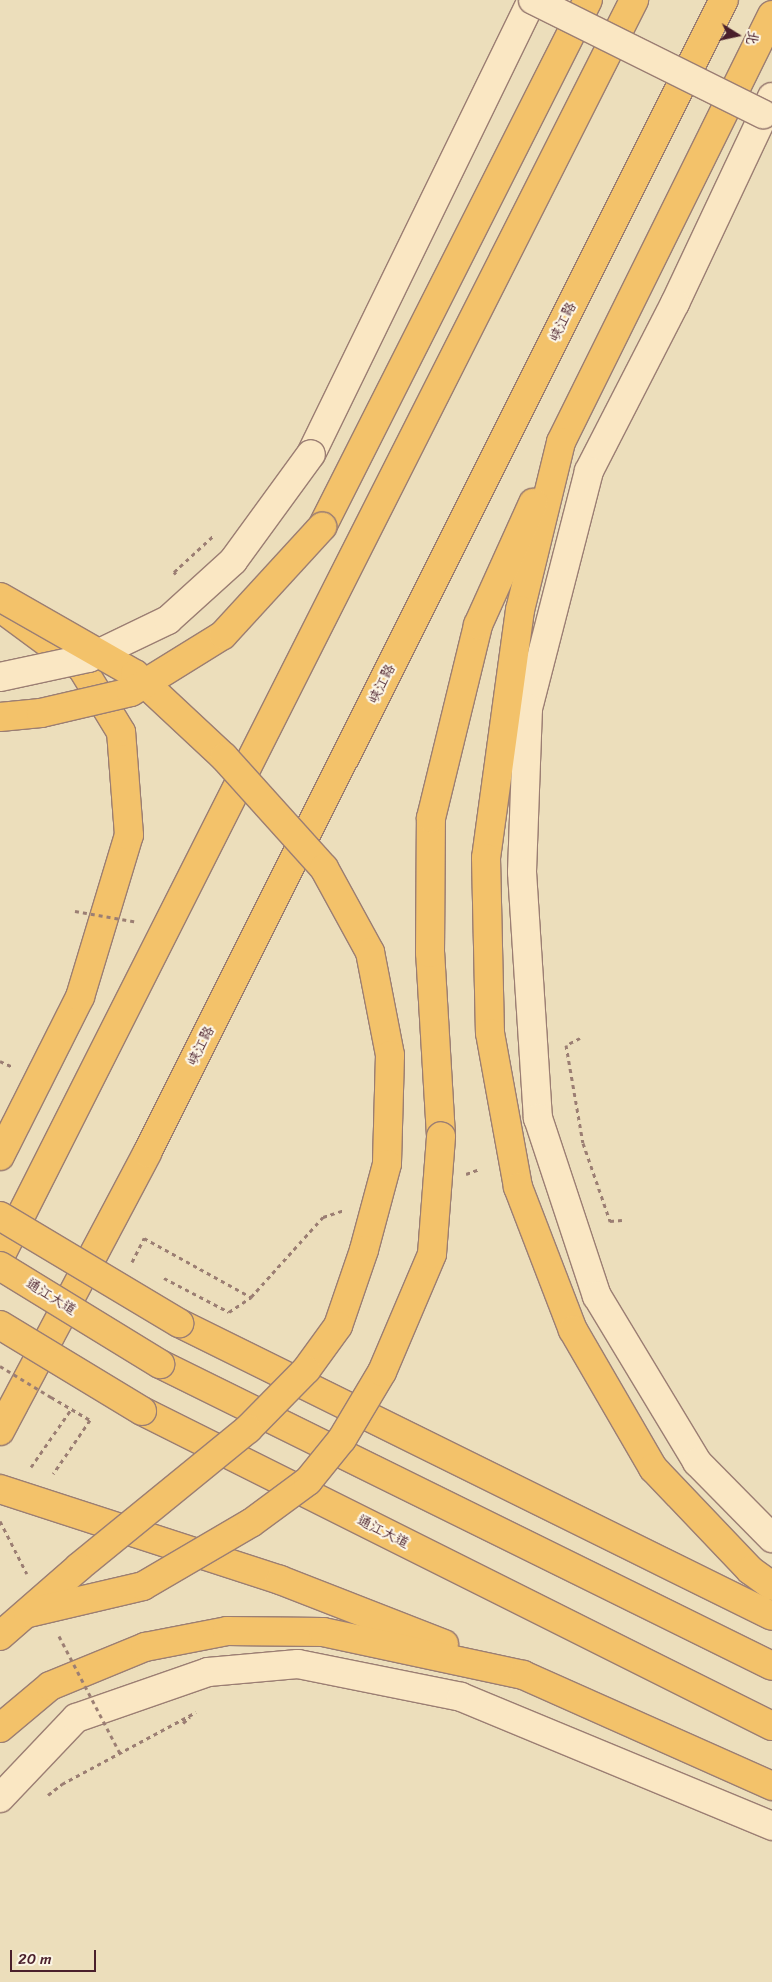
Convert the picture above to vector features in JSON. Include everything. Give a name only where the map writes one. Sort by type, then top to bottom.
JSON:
[{"type":"main road","points":[[0,677],[89,658],[168,620],[233,561],[311,454],[532,0],[768,105],[675,303],[589,470],[528,708],[522,872],[538,1118],[597,1296],[697,1462],[772,1538]]},
{"type":"main road","points":[[0,717],[41,713],[130,692],[222,635],[322,527],[588,0]]},
{"type":"main road","points":[[0,1257],[634,0]]},
{"type":"main road","name":"峡江路","points":[[0,1430],[36,1366],[151,1144],[724,0]]},
{"type":"main road","points":[[0,1619],[143,1586],[251,1523],[308,1481],[342,1440],[382,1372],[432,1254],[441,1136],[430,953],[431,818],[478,625],[561,442],[772,16]]},
{"type":"main road","points":[[561,442],[520,610],[486,858],[490,1033],[518,1187],[574,1330],[653,1468],[750,1570],[772,1586]]},
{"type":"main road","points":[[0,597],[134,674],[224,757],[324,868],[370,952],[390,1055],[387,1164],[364,1250],[338,1326],[306,1370],[248,1429],[79,1567],[0,1636]]},
{"type":"main road","points":[[0,612],[14,616],[82,668],[121,732],[129,835],[80,997],[0,1156]]},
{"type":"main road","points":[[0,1216],[179,1323],[772,1616]]},
{"type":"main road","name":"通江大道","points":[[0,1266],[160,1364],[772,1666]]},
{"type":"main road","name":"通江大道","points":[[0,1325],[142,1412],[772,1726]]},
{"type":"main road","points":[[0,1489],[63,1512],[280,1580],[522,1675],[772,1786]]},
{"type":"main road","points":[[0,1728],[50,1686],[145,1647],[227,1632],[323,1632],[522,1675]]},
{"type":"main road","points":[[0,1798],[76,1718],[208,1672],[298,1664],[460,1696],[772,1826]]},
{"type":"path","points":[[174,572],[221,530]]},
{"type":"path","points":[[75,910],[138,922]]},
{"type":"path","points":[[580,1038],[566,1045],[584,1143],[610,1221],[622,1220]]},
{"type":"path","points":[[0,1061],[14,1068]]},
{"type":"path","points":[[130,1267],[144,1238],[251,1296]]},
{"type":"path","points":[[161,1276],[229,1312]]},
{"type":"path","points":[[0,1366],[90,1420],[55,1475],[47,1472]]},
{"type":"path","points":[[31,1467],[76,1401]]},
{"type":"path","points":[[22,1464],[39,1470]]},
{"type":"path","points":[[54,1626],[120,1753]]},
{"type":"path","points":[[48,1795],[196,1712],[183,1723]]}]
